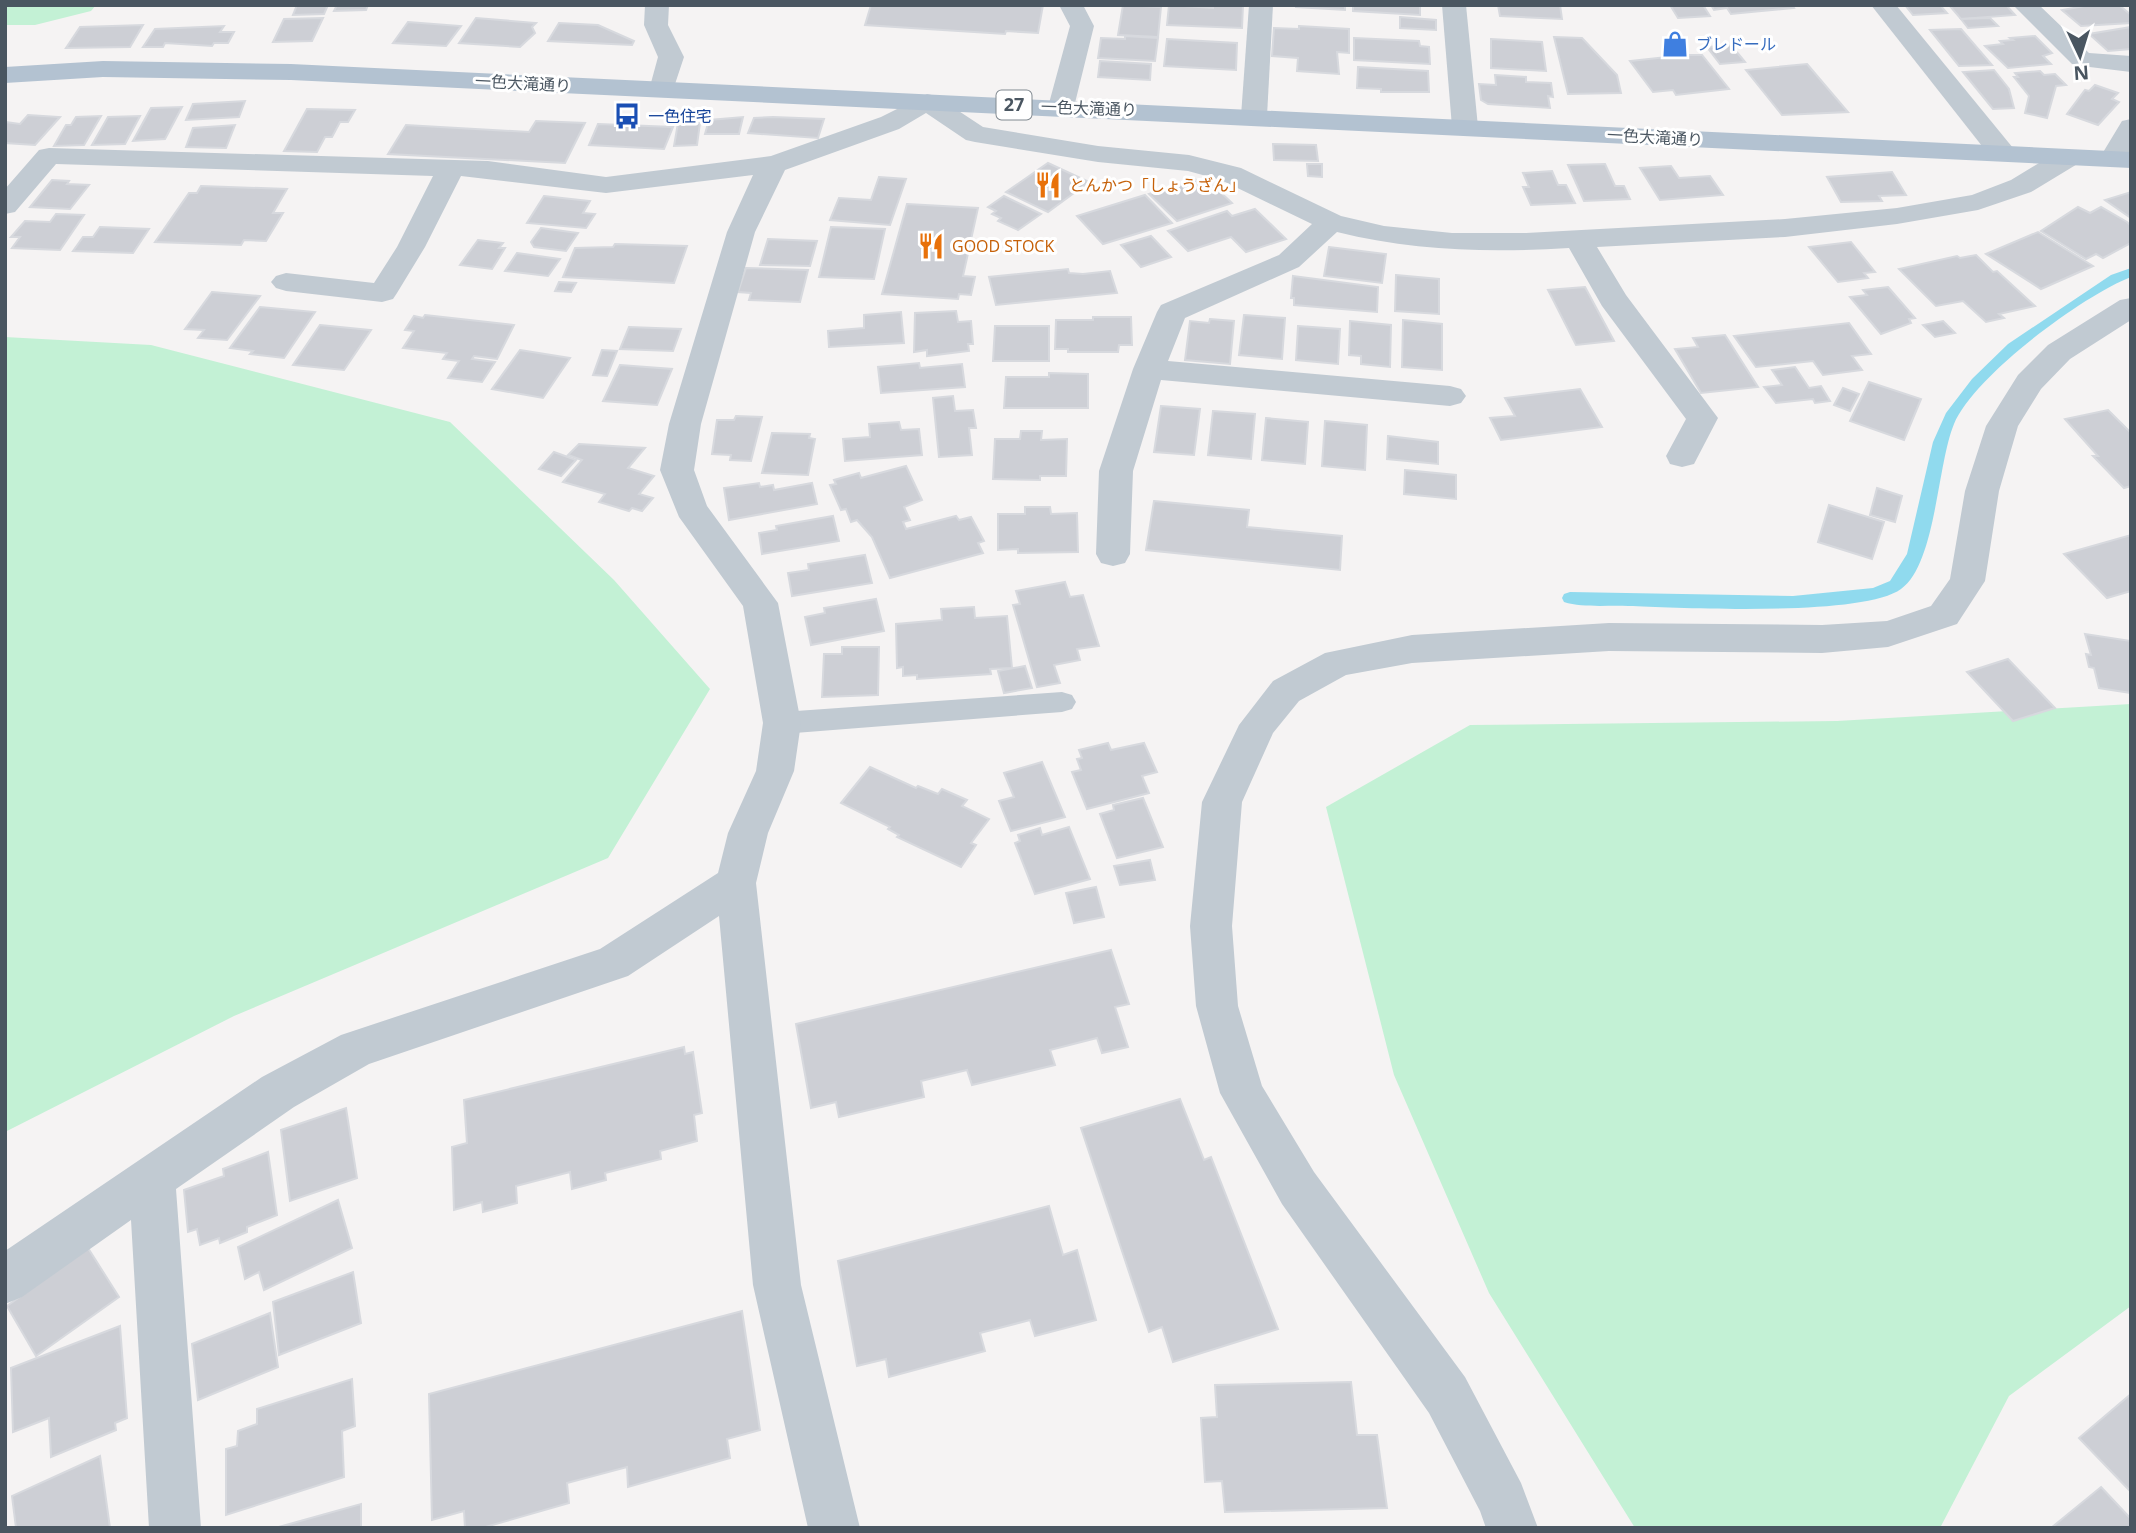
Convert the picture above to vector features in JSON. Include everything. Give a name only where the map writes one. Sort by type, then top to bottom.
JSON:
[{"type":"main road","name":"一色大滝通り","points":[[5,75],[103,69],[291,72],[1254,116],[2122,160]]},
{"type":"street","points":[[657,5],[656,25],[671,57],[662,90]]},
{"type":"street","points":[[1061,107],[1082,26],[1071,5]]},
{"type":"street","points":[[1254,116],[1261,5]]},
{"type":"street","points":[[1454,5],[1465,127]]},
{"type":"street","points":[[1883,5],[2003,154]]},
{"type":"street","points":[[2025,5],[2082,60],[2131,64]]},
{"type":"street","points":[[5,206],[50,156],[488,169],[606,185],[775,164],[890,123],[927,102],[975,134],[1098,154],[1189,163],[1231,174],[1331,222],[1384,234],[1452,242],[1578,239],[1785,228],[1897,216],[1978,202],[2021,187],[2068,157]]},
{"type":"street","points":[[2122,160],[2131,127]]},
{"type":"street","points":[[775,164],[765,177],[741,232],[685,424],[677,470],[691,509],[760,603],[782,723],[775,771],[748,833],[736,883],[777,1285],[834,1528]]},
{"type":"street","points":[[286,282],[382,293],[411,247],[451,168]]},
{"type":"street","points":[[1113,554],[1116,471],[1149,369],[1172,312],[1289,261],[1331,222]]},
{"type":"street","points":[[1578,239],[1613,299],[1702,418],[1682,456]]},
{"type":"street","points":[[1512,1528],[1503,1501],[1447,1395],[1298,1188],[1242,1093],[1217,1006],[1211,926],[1222,802],[1258,725],[1286,691],[1338,663],[1412,649],[1609,637],[1822,639],[1888,634],[1944,615],[1966,581],[1982,491],[2002,426],[2028,382],[2059,352],[2131,307]]},
{"type":"street","points":[[1149,369],[1450,396]]},
{"type":"street","points":[[5,1280],[152,1175],[278,1092],[356,1049],[613,963],[736,883]]},
{"type":"street","points":[[152,1175],[175,1528]]},
{"type":"lane","points":[[782,723],[1062,702]]},
{"type":"green space","points":[[5,5],[96,5],[91,11],[35,25],[5,25]]},
{"type":"green space","points":[[5,337],[151,345],[450,422],[614,580],[710,689],[608,858],[234,1016],[5,1132]]},
{"type":"green space","points":[[2131,704],[2131,1306],[2009,1396],[1940,1528],[1635,1528],[1489,1293],[1394,1075],[1326,807],[1470,725],[1837,721]]},
{"type":"building","points":[[297,5],[328,5],[324,14],[293,15]]},
{"type":"building","points":[[337,5],[368,5],[366,10],[334,11]]},
{"type":"building","points":[[871,5],[1043,5],[1038,33],[1006,31],[1005,34],[865,25]]},
{"type":"building","points":[[1123,5],[1161,7],[1158,37],[1118,35]]},
{"type":"building","points":[[1169,5],[1213,8],[1213,5],[1243,5],[1242,28],[1167,25]]},
{"type":"building","points":[[1345,5],[1345,10],[1296,7]]},
{"type":"building","points":[[1353,5],[1420,5],[1420,15],[1353,11]]},
{"type":"building","points":[[1498,5],[1560,5],[1562,19],[1500,16]]},
{"type":"building","points":[[1670,5],[1703,5],[1710,16],[1678,18]]},
{"type":"building","points":[[1711,5],[1792,5],[1794,8],[1731,14],[1727,8],[1714,10]]},
{"type":"building","points":[[1905,5],[1940,5],[1947,13],[1913,15]]},
{"type":"building","points":[[1949,5],[2006,5],[2015,15],[1961,19]]},
{"type":"building","points":[[2090,5],[2119,5],[2131,15],[2131,23],[2081,26],[2062,10]]},
{"type":"building","points":[[1400,17],[1436,20],[1436,30],[1400,28]]},
{"type":"building","points":[[323,18],[312,41],[273,42],[284,19]]},
{"type":"building","points":[[476,18],[536,23],[532,27],[535,33],[520,47],[459,43]]},
{"type":"building","points":[[1990,18],[1998,26],[1968,28],[1961,19]]},
{"type":"building","points":[[408,22],[461,26],[446,46],[393,43]]},
{"type":"building","points":[[559,23],[598,25],[634,41],[632,45],[548,41]]},
{"type":"building","points":[[143,25],[130,47],[66,48],[80,27]]},
{"type":"building","points":[[224,26],[220,32],[234,32],[228,43],[214,43],[212,46],[165,43],[163,47],[143,47],[155,29]]},
{"type":"building","points":[[1299,26],[1349,29],[1349,53],[1337,52],[1339,74],[1297,71],[1298,58],[1272,56],[1274,28],[1299,29]]},
{"type":"building","points":[[2131,27],[2131,49],[2108,51],[2089,34]]},
{"type":"building","points":[[1961,29],[1992,65],[1959,66],[1930,30]]},
{"type":"building","points":[[1125,36],[1158,38],[1155,61],[1098,58],[1101,38],[1125,39]]},
{"type":"building","points":[[2035,36],[2052,53],[2043,56],[2051,64],[2008,68],[1985,46],[2013,40],[2010,38]]},
{"type":"building","points":[[1554,37],[1582,38],[1617,75],[1621,93],[1568,94]]},
{"type":"building","points":[[1354,38],[1419,41],[1420,46],[1429,47],[1430,64],[1354,60]]},
{"type":"building","points":[[1167,39],[1237,43],[1236,70],[1164,66]]},
{"type":"building","points":[[1491,39],[1542,42],[1546,71],[1491,68]]},
{"type":"building","points":[[1731,45],[1745,62],[1720,64],[1707,47]]},
{"type":"building","points":[[1702,55],[1729,89],[1676,95],[1673,90],[1653,92],[1630,61]]},
{"type":"building","points":[[1100,61],[1151,64],[1150,80],[1098,77]]},
{"type":"building","points":[[1807,64],[1848,112],[1782,115],[1746,70]]},
{"type":"building","points":[[1358,67],[1428,71],[1429,92],[1381,92],[1381,89],[1357,88]]},
{"type":"building","points":[[1994,70],[2009,89],[2014,108],[1993,109],[1963,72]]},
{"type":"building","points":[[2040,71],[2044,75],[2055,74],[2066,85],[2056,86],[2047,118],[2025,113],[2029,96],[2014,77],[2018,77],[2015,73]]},
{"type":"building","points":[[1495,75],[1526,77],[1526,82],[1551,83],[1553,97],[1548,96],[1550,108],[1488,104],[1481,100],[1479,84],[1496,85]]},
{"type":"building","points":[[2095,85],[2118,93],[2112,99],[2119,102],[2098,125],[2067,114],[2085,90],[2089,91]]},
{"type":"building","points":[[245,101],[239,117],[186,120],[193,104]]},
{"type":"building","points":[[182,107],[165,139],[133,141],[151,108]]},
{"type":"building","points":[[307,109],[355,110],[348,122],[340,122],[332,137],[325,137],[317,152],[284,151]]},
{"type":"building","points":[[28,115],[60,117],[35,145],[5,143],[5,122],[20,124]]},
{"type":"building","points":[[101,116],[84,145],[54,146],[66,125],[71,125],[76,117]]},
{"type":"building","points":[[140,116],[125,144],[92,145],[108,117]]},
{"type":"building","points":[[743,117],[739,134],[705,134],[709,120]]},
{"type":"building","points":[[754,118],[824,119],[818,138],[748,133]]},
{"type":"building","points":[[536,121],[585,123],[565,163],[388,154],[406,125],[529,132]]},
{"type":"building","points":[[678,123],[700,123],[697,145],[674,146]]},
{"type":"building","points":[[598,124],[673,127],[664,149],[589,145]]},
{"type":"building","points":[[235,125],[226,148],[186,147],[193,128]]},
{"type":"building","points":[[1273,144],[1316,145],[1318,161],[1274,160]]},
{"type":"building","points":[[1048,163],[1089,182],[1048,212],[1006,192]]},
{"type":"building","points":[[1307,164],[1322,164],[1322,177],[1308,176]]},
{"type":"building","points":[[1605,164],[1615,186],[1624,186],[1630,199],[1584,201],[1568,165]]},
{"type":"building","points":[[1671,166],[1679,178],[1710,176],[1723,195],[1660,200],[1640,168]]},
{"type":"building","points":[[1552,171],[1558,185],[1566,185],[1575,203],[1531,205],[1523,187],[1529,187],[1523,173]]},
{"type":"building","points":[[1892,172],[1906,195],[1879,196],[1882,201],[1841,202],[1827,177]]},
{"type":"building","points":[[879,177],[906,179],[890,225],[830,220],[839,198],[871,200]]},
{"type":"building","points":[[1195,179],[1204,188],[1214,186],[1232,203],[1177,221],[1149,194]]},
{"type":"building","points":[[52,180],[89,185],[70,209],[30,207]]},
{"type":"building","points":[[201,186],[287,189],[273,213],[283,213],[266,241],[244,240],[241,245],[155,242],[189,193],[197,193]]},
{"type":"building","points":[[2131,192],[2131,218],[2105,200]]},
{"type":"building","points":[[1145,195],[1172,223],[1103,244],[1077,216]]},
{"type":"building","points":[[544,196],[590,201],[583,213],[595,214],[586,228],[527,223]]},
{"type":"building","points":[[1004,196],[1041,214],[1018,230],[998,221],[1001,218],[992,214],[996,211],[988,207]]},
{"type":"building","points":[[907,204],[978,208],[963,276],[975,277],[971,295],[959,294],[958,299],[882,294]]},
{"type":"building","points":[[2078,207],[2090,213],[2101,207],[2127,222],[2131,226],[2131,243],[2103,258],[2096,254],[2086,259],[2041,231]]},
{"type":"building","points":[[1255,209],[1286,239],[1246,252],[1231,237],[1188,251],[1168,231],[1227,211],[1232,216]]},
{"type":"building","points":[[56,214],[84,215],[60,250],[12,248],[20,237],[11,237],[25,221],[50,222]]},
{"type":"building","points":[[100,227],[149,229],[133,253],[73,251],[83,237],[93,237]]},
{"type":"building","points":[[831,227],[885,229],[874,279],[819,277]]},
{"type":"building","points":[[541,228],[578,233],[566,251],[534,247],[531,242]]},
{"type":"building","points":[[2038,232],[2093,266],[2041,289],[1986,254]]},
{"type":"building","points":[[1151,236],[1171,257],[1141,267],[1121,245]]},
{"type":"building","points":[[768,239],[817,241],[810,266],[760,265]]},
{"type":"building","points":[[478,240],[503,243],[499,248],[505,248],[492,269],[460,265]]},
{"type":"building","points":[[1851,242],[1875,272],[1864,273],[1868,278],[1838,282],[1809,247]]},
{"type":"building","points":[[615,244],[687,246],[674,283],[563,277],[575,248],[613,247]]},
{"type":"building","points":[[1329,247],[1386,254],[1382,283],[1324,276]]},
{"type":"building","points":[[517,253],[560,259],[548,276],[505,271]]},
{"type":"building","points":[[1976,255],[2035,306],[1999,314],[2004,318],[1986,322],[1963,301],[1936,306],[1899,269],[1957,256],[1960,258]]},
{"type":"building","points":[[746,268],[808,270],[800,302],[749,300],[751,293],[738,292]]},
{"type":"building","points":[[1068,269],[1069,273],[1083,274],[1110,271],[1117,293],[996,305],[989,277]]},
{"type":"building","points":[[1396,275],[1439,279],[1439,314],[1395,311]]},
{"type":"building","points":[[1293,276],[1378,287],[1377,312],[1294,305],[1294,298],[1291,298]]},
{"type":"building","points":[[559,282],[576,283],[571,292],[555,291]]},
{"type":"building","points":[[1585,287],[1614,341],[1576,345],[1548,290]]},
{"type":"building","points":[[1888,287],[1915,318],[1909,319],[1911,323],[1881,334],[1850,297],[1867,295],[1863,290]]},
{"type":"building","points":[[212,292],[260,296],[227,340],[198,338],[204,330],[185,329]]},
{"type":"building","points":[[260,307],[315,312],[284,358],[250,354],[253,351],[230,348]]},
{"type":"building","points":[[956,311],[958,322],[971,321],[973,344],[968,344],[969,351],[927,356],[927,350],[914,352],[915,313]]},
{"type":"building","points":[[901,312],[904,343],[829,347],[828,331],[864,328],[864,315]]},
{"type":"building","points":[[425,315],[514,325],[497,359],[474,356],[472,359],[495,362],[482,382],[448,378],[459,361],[443,359],[447,353],[403,348],[414,331],[405,330],[414,316],[423,318]]},
{"type":"building","points":[[1244,315],[1285,318],[1282,359],[1239,355]]},
{"type":"building","points":[[1093,317],[1131,317],[1132,345],[1119,345],[1118,352],[1068,352],[1068,349],[1055,349],[1056,320],[1093,320]]},
{"type":"building","points":[[1210,319],[1234,321],[1230,364],[1185,360],[1190,321],[1209,323]]},
{"type":"building","points":[[1403,320],[1442,324],[1442,370],[1402,367]]},
{"type":"building","points":[[1350,321],[1391,325],[1390,367],[1361,364],[1361,356],[1349,355]]},
{"type":"building","points":[[1943,321],[1955,333],[1935,337],[1923,325]]},
{"type":"building","points":[[1849,323],[1871,354],[1852,356],[1862,370],[1823,375],[1813,361],[1756,367],[1734,336]]},
{"type":"building","points":[[320,325],[371,330],[344,370],[293,365]]},
{"type":"building","points":[[995,326],[1049,326],[1049,361],[993,361]]},
{"type":"building","points":[[1298,326],[1340,329],[1338,364],[1296,360]]},
{"type":"building","points":[[629,327],[681,329],[673,351],[620,349]]},
{"type":"building","points":[[1725,335],[1758,387],[1701,393],[1675,349],[1698,347],[1693,338]]},
{"type":"building","points":[[520,350],[570,358],[543,398],[492,389]]},
{"type":"building","points":[[602,350],[617,351],[607,376],[593,375]]},
{"type":"building","points":[[919,363],[920,368],[962,364],[965,387],[881,393],[878,367]]},
{"type":"building","points":[[620,365],[672,369],[657,405],[603,401]]},
{"type":"building","points":[[1795,367],[1809,388],[1821,386],[1830,401],[1815,403],[1813,399],[1776,403],[1764,387],[1782,385],[1772,370]]},
{"type":"building","points":[[1049,373],[1088,374],[1088,408],[1004,408],[1006,377],[1049,377]]},
{"type":"building","points":[[1869,382],[1921,399],[1904,440],[1850,421]]},
{"type":"building","points":[[1843,388],[1859,394],[1850,411],[1834,405]]},
{"type":"building","points":[[1580,389],[1602,427],[1501,440],[1490,418],[1515,416],[1505,398]]},
{"type":"building","points":[[953,396],[955,411],[973,410],[976,428],[969,428],[972,455],[939,457],[933,398]]},
{"type":"building","points":[[1161,406],[1200,409],[1194,455],[1154,452]]},
{"type":"building","points":[[2108,410],[2131,433],[2131,486],[2124,488],[2093,456],[2098,456],[2065,419]]},
{"type":"building","points":[[1213,411],[1255,414],[1251,459],[1208,455]]},
{"type":"building","points":[[736,416],[762,417],[751,461],[730,460],[731,455],[712,454],[717,420],[734,420]]},
{"type":"building","points":[[1266,418],[1308,422],[1305,464],[1262,460]]},
{"type":"building","points":[[1325,421],[1367,425],[1365,470],[1322,466]]},
{"type":"building","points":[[899,422],[901,430],[919,429],[922,455],[845,461],[843,439],[870,437],[869,424]]},
{"type":"building","points":[[1021,431],[1042,431],[1041,440],[1067,439],[1066,476],[1040,476],[1040,480],[993,479],[995,439],[1020,439]]},
{"type":"building","points":[[772,433],[810,434],[809,438],[815,439],[808,475],[762,473]]},
{"type":"building","points":[[1388,436],[1438,442],[1438,464],[1387,459]]},
{"type":"building","points":[[579,444],[645,448],[628,468],[654,476],[639,494],[653,498],[642,511],[632,508],[629,511],[599,502],[605,494],[563,482],[582,460],[568,455]]},
{"type":"building","points":[[554,452],[576,460],[561,476],[539,469]]},
{"type":"building","points":[[906,466],[922,500],[904,507],[910,520],[903,522],[906,529],[956,516],[959,520],[971,517],[984,541],[978,543],[983,553],[890,578],[872,537],[857,520],[851,522],[846,509],[841,510],[830,485],[836,484],[834,480],[859,473],[861,478]]},
{"type":"building","points":[[1405,470],[1456,475],[1456,499],[1404,494]]},
{"type":"building","points":[[759,483],[760,487],[773,485],[774,490],[812,483],[817,504],[729,520],[724,488]]},
{"type":"building","points":[[1877,488],[1902,496],[1895,522],[1870,515]]},
{"type":"building","points":[[1154,501],[1249,510],[1247,527],[1342,536],[1340,570],[1146,550]]},
{"type":"building","points":[[1829,505],[1884,522],[1872,559],[1818,542]]},
{"type":"building","points":[[1025,507],[1050,507],[1051,514],[1077,513],[1078,552],[1018,553],[1018,549],[998,550],[998,514],[1025,514]]},
{"type":"building","points":[[833,516],[839,541],[762,554],[759,533],[777,530],[776,526]]},
{"type":"building","points":[[2131,535],[2131,591],[2107,598],[2064,554]]},
{"type":"building","points":[[865,555],[872,583],[792,596],[788,573],[809,570],[808,564]]},
{"type":"building","points":[[1065,582],[1070,597],[1083,595],[1099,646],[1077,649],[1080,660],[1054,665],[1060,683],[1037,687],[1013,605],[1020,604],[1016,591]]},
{"type":"building","points":[[876,599],[884,631],[811,645],[805,617],[825,613],[824,608]]},
{"type":"building","points":[[974,607],[975,618],[1007,616],[1012,668],[990,669],[991,674],[917,679],[917,675],[903,676],[903,667],[897,668],[896,624],[942,620],[941,609]]},
{"type":"building","points":[[2085,634],[2131,641],[2131,693],[2099,688],[2094,668],[2089,667],[2086,654],[2091,655]]},
{"type":"building","points":[[842,647],[879,647],[878,695],[822,697],[824,654],[842,654]]},
{"type":"building","points":[[2008,659],[2055,708],[2013,721],[1967,672]]},
{"type":"building","points":[[1025,666],[1032,688],[1004,693],[998,671]]},
{"type":"building","points":[[1108,743],[1111,750],[1144,743],[1157,772],[1142,776],[1149,793],[1087,809],[1072,772],[1081,770],[1077,759],[1082,758],[1079,750]]},
{"type":"building","points":[[1042,762],[1065,817],[1011,831],[999,801],[1014,797],[1004,773]]},
{"type":"building","points":[[870,767],[916,788],[918,786],[938,794],[942,789],[967,800],[962,806],[989,819],[971,843],[976,845],[961,867],[897,837],[899,835],[888,829],[890,827],[841,803]]},
{"type":"building","points":[[1143,798],[1163,847],[1117,858],[1100,814],[1114,810],[1113,805]]},
{"type":"building","points":[[1069,827],[1090,879],[1035,894],[1015,843],[1020,841],[1018,835],[1040,828],[1042,835]]},
{"type":"building","points":[[1150,860],[1155,880],[1120,885],[1114,866]]},
{"type":"building","points":[[1096,887],[1104,917],[1074,923],[1066,893]]},
{"type":"building","points":[[1111,950],[1129,1004],[1115,1007],[1128,1047],[1102,1053],[1097,1038],[1050,1050],[1055,1065],[972,1085],[967,1070],[921,1081],[924,1097],[839,1117],[836,1102],[811,1108],[796,1024]]},
{"type":"building","points":[[684,1047],[685,1054],[693,1052],[702,1113],[694,1115],[697,1141],[660,1151],[661,1159],[605,1173],[606,1180],[572,1189],[570,1172],[516,1186],[517,1203],[483,1212],[482,1202],[454,1210],[452,1147],[467,1143],[464,1100]]},
{"type":"building","points":[[1180,1099],[1204,1160],[1211,1157],[1278,1329],[1173,1362],[1162,1327],[1149,1332],[1081,1128]]},
{"type":"building","points":[[346,1108],[357,1178],[290,1201],[281,1130]]},
{"type":"building","points":[[268,1152],[277,1215],[247,1227],[247,1232],[220,1243],[219,1238],[200,1245],[197,1229],[188,1232],[184,1190],[224,1176],[223,1169]]},
{"type":"building","points":[[338,1200],[352,1248],[264,1290],[259,1272],[245,1279],[238,1247]]},
{"type":"building","points":[[1049,1206],[1063,1255],[1077,1250],[1096,1320],[1035,1336],[1030,1320],[980,1333],[985,1351],[889,1377],[886,1359],[857,1366],[838,1261]]},
{"type":"building","points":[[88,1248],[119,1297],[36,1356],[7,1306]]},
{"type":"building","points":[[353,1272],[361,1323],[279,1355],[273,1302]]},
{"type":"building","points":[[742,1311],[760,1430],[727,1439],[730,1458],[628,1487],[627,1467],[567,1483],[569,1503],[482,1528],[465,1528],[464,1511],[432,1520],[429,1394]]},
{"type":"building","points":[[270,1313],[278,1367],[198,1400],[192,1344]]},
{"type":"building","points":[[120,1326],[127,1418],[115,1423],[116,1430],[51,1457],[49,1418],[13,1432],[11,1368]]},
{"type":"building","points":[[352,1379],[355,1426],[342,1431],[344,1477],[226,1515],[226,1449],[237,1446],[238,1431],[257,1424],[257,1409]]},
{"type":"building","points":[[1351,1382],[1357,1435],[1377,1435],[1387,1508],[1225,1512],[1222,1481],[1205,1482],[1201,1418],[1217,1417],[1215,1385]]},
{"type":"building","points":[[2131,1394],[2131,1492],[2079,1438]]},
{"type":"building","points":[[100,1456],[110,1528],[16,1528],[12,1496]]},
{"type":"building","points":[[2101,1487],[2131,1519],[2131,1528],[2051,1528]]},
{"type":"building","points":[[361,1504],[361,1528],[275,1528]]},
{"type":"waterway","points":[[1570,598],[1793,602],[1840,599],[1876,593],[1896,585],[1915,554],[1946,425],[1977,382],[1994,364],[2032,333],[2116,278],[2131,272]]},
{"type":"place","name":"ブレドール","points":[[1675,44]]},
{"type":"place","name":"一色住宅","points":[[627,116]]},
{"type":"place","name":"とんかつ「しょうざん」","points":[[1048,185]]},
{"type":"place","name":"GOOD STOCK","points":[[931,246]]}]
